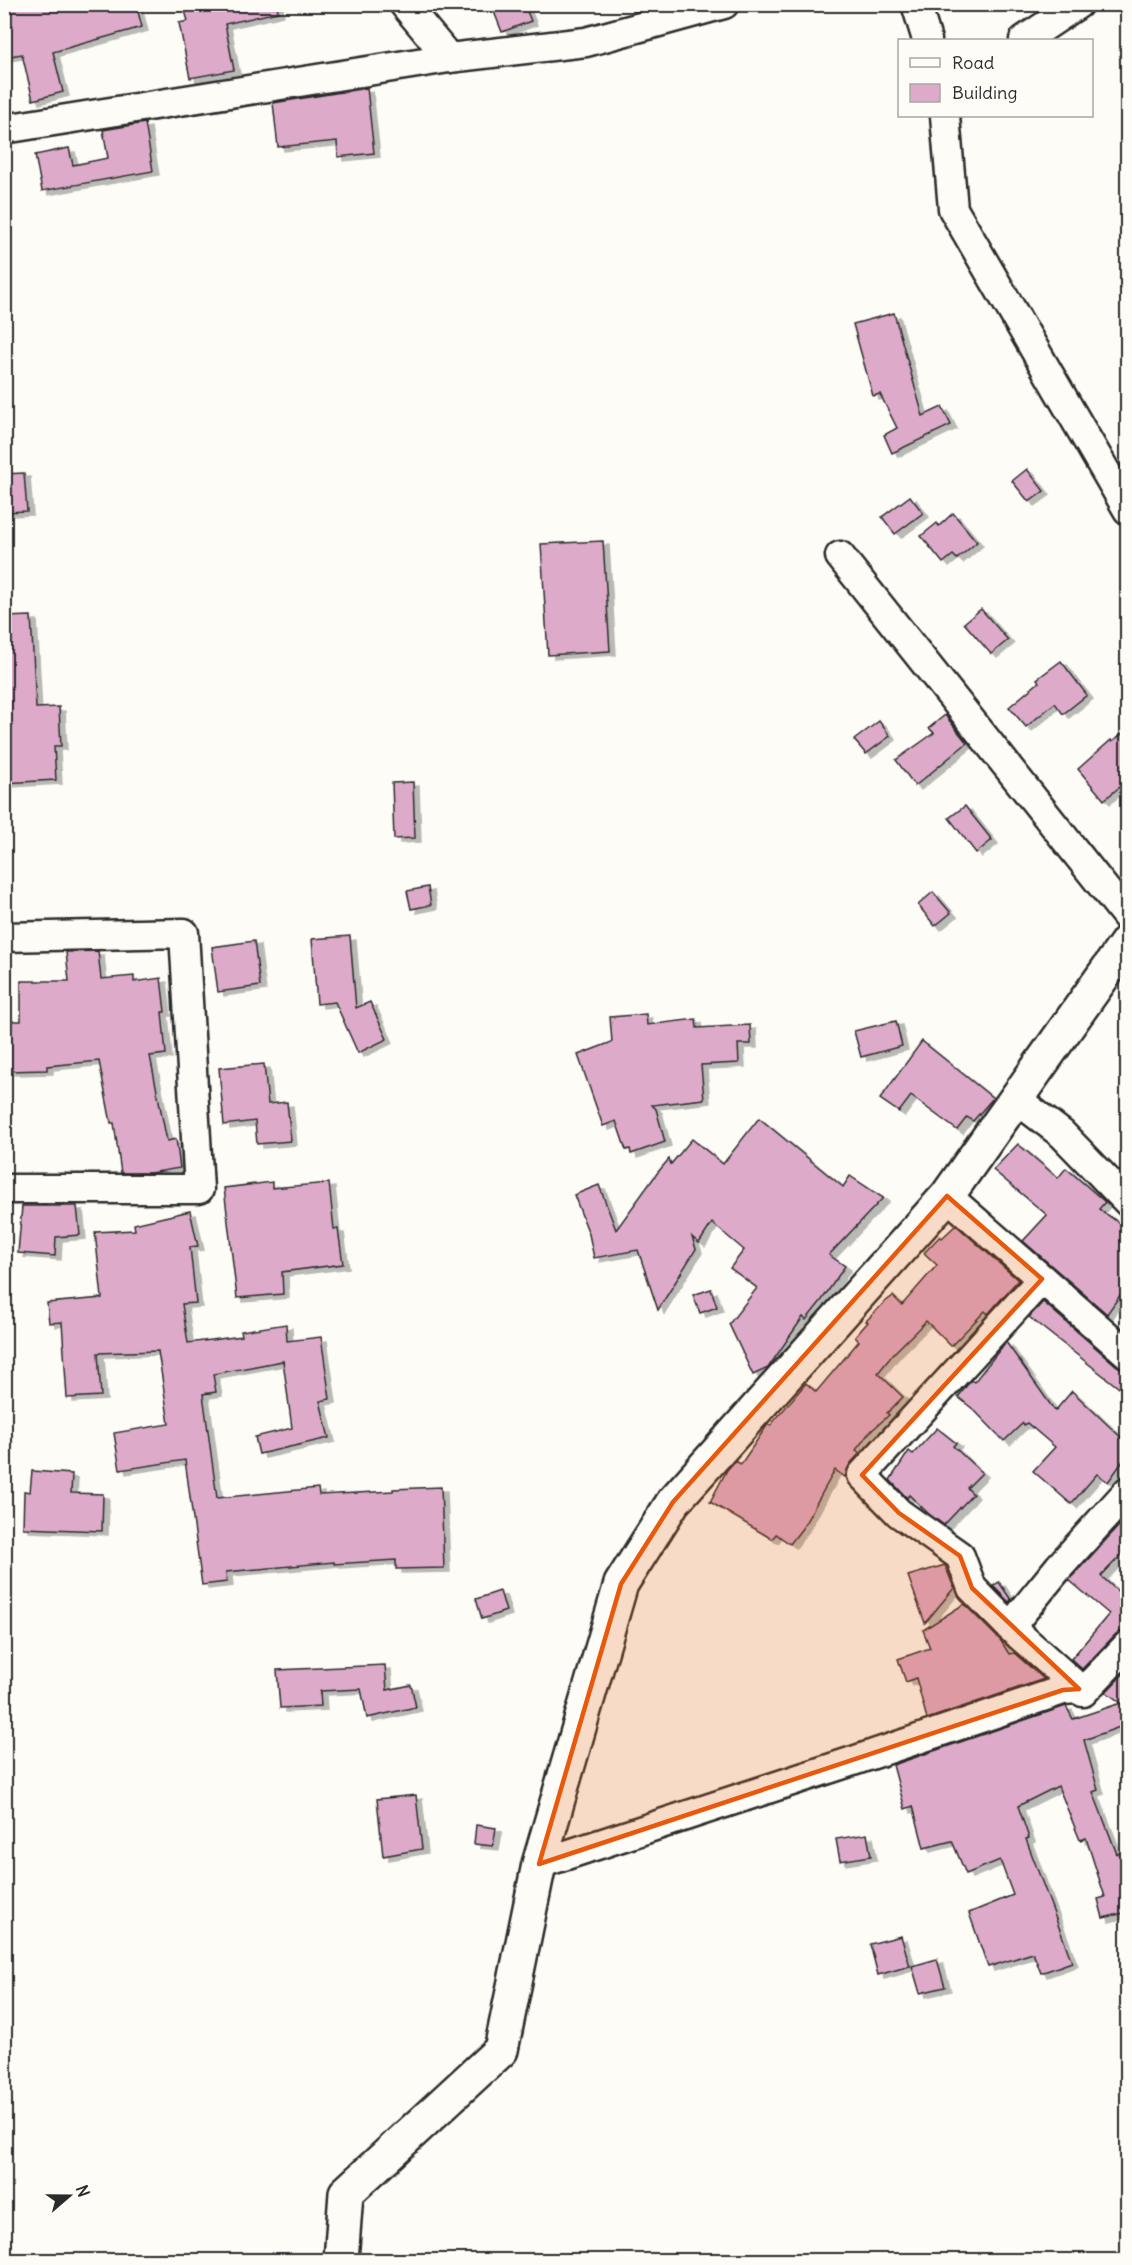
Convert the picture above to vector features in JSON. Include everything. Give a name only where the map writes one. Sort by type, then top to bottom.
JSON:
[{"type":"main road","points":[[341,2260],[346,2193],[501,2050],[539,1864],[621,1584],[673,1502],[947,1196],[1128,940]]},
{"type":"street","points":[[404,4],[449,58]]},
{"type":"street","points":[[4,129],[449,58],[586,42],[724,4]]},
{"type":"street","points":[[916,4],[927,39]]},
{"type":"street","points":[[1026,39],[1078,4]]},
{"type":"street","points":[[945,117],[953,209],[1128,510]]},
{"type":"street","points":[[840,556],[1128,918]]},
{"type":"street","points":[[4,937],[184,933],[199,1189],[4,1189]]},
{"type":"street","points":[[1016,1099],[1062,1134],[1128,1202]]},
{"type":"street","points":[[947,1196],[1128,1354]]},
{"type":"street","points":[[1042,1279],[862,1475],[899,1513],[960,1556],[972,1588],[1010,1627],[1083,1692],[1128,1645]]},
{"type":"street","points":[[1010,1627],[1059,1567],[1128,1491]]},
{"type":"street","points":[[539,1864],[1063,1690],[1079,1689]]},
{"type":"highlighted area","points":[[947,1196],[1042,1279],[862,1475],[899,1513],[960,1556],[972,1588],[1079,1689],[1063,1690],[539,1864],[621,1584],[673,1502]]},
{"type":"building","points":[[4,4],[136,4],[142,27],[53,52],[63,92],[33,100],[22,54],[4,57]]},
{"type":"building","points":[[183,4],[277,4],[278,12],[225,24],[234,70],[190,78],[179,23],[188,21]]},
{"type":"building","points":[[491,4],[524,4],[531,21],[502,32]]},
{"type":"building","points":[[367,88],[374,153],[338,157],[337,141],[278,147],[273,103]]},
{"type":"building","points":[[145,123],[153,171],[42,191],[35,155],[69,148],[73,165],[108,158],[103,130]]},
{"type":"building","points":[[894,313],[923,416],[942,407],[951,425],[892,453],[884,435],[897,428],[880,394],[873,396],[853,324]]},
{"type":"building","points":[[1027,469],[1044,491],[1029,502],[1012,481]]},
{"type":"building","points":[[24,473],[27,511],[4,512],[4,474]]},
{"type":"building","points":[[910,496],[923,513],[895,534],[882,517]]},
{"type":"building","points":[[953,513],[977,542],[957,559],[953,555],[943,563],[921,536],[937,523],[939,526]]},
{"type":"building","points":[[603,541],[610,651],[548,655],[541,544]]},
{"type":"building","points":[[981,609],[1008,640],[991,654],[964,623]]},
{"type":"building","points":[[31,616],[36,708],[59,707],[61,746],[54,746],[56,780],[4,783],[4,617]]},
{"type":"building","points":[[1061,661],[1087,695],[1063,714],[1055,703],[1026,727],[1009,707],[1039,682],[1037,679]]},
{"type":"building","points":[[945,715],[967,743],[915,786],[896,760],[934,733],[929,728]]},
{"type":"building","points":[[879,721],[890,736],[866,754],[854,740]]},
{"type":"building","points":[[1128,729],[1128,780],[1104,800],[1078,769],[1111,740],[1112,742]]},
{"type":"building","points":[[413,782],[415,838],[394,839],[392,783]]},
{"type":"building","points":[[965,806],[992,840],[976,853],[949,818]]},
{"type":"building","points":[[428,887],[431,905],[411,909],[407,891]]},
{"type":"building","points":[[933,892],[951,913],[935,926],[918,905]]},
{"type":"building","points":[[350,936],[356,1008],[370,1002],[387,1039],[358,1053],[335,1002],[317,1004],[312,939]]},
{"type":"building","points":[[254,941],[260,986],[218,992],[212,947]]},
{"type":"building","points":[[98,951],[101,979],[134,976],[134,982],[161,978],[166,1054],[150,1056],[167,1141],[176,1139],[180,1168],[150,1173],[121,1173],[114,1123],[111,1123],[99,1061],[47,1066],[47,1070],[8,1071],[7,1021],[21,1021],[21,981],[69,981],[66,952]]},
{"type":"building","points":[[646,1014],[647,1025],[696,1019],[697,1028],[750,1025],[751,1044],[738,1044],[739,1063],[701,1065],[704,1099],[652,1105],[656,1109],[665,1142],[631,1154],[630,1149],[626,1150],[616,1121],[603,1126],[578,1055],[612,1042],[610,1017]]},
{"type":"building","points":[[896,1021],[902,1046],[861,1057],[854,1031]]},
{"type":"building","points":[[922,1041],[993,1098],[973,1121],[967,1117],[957,1130],[911,1096],[899,1112],[880,1099]]},
{"type":"building","points":[[264,1064],[268,1104],[287,1102],[291,1141],[257,1144],[255,1121],[224,1125],[219,1068]]},
{"type":"building","points":[[759,1118],[843,1187],[850,1176],[883,1198],[829,1255],[845,1266],[822,1300],[806,1320],[803,1317],[768,1368],[753,1375],[729,1324],[757,1288],[730,1268],[744,1250],[712,1223],[699,1243],[692,1237],[696,1249],[658,1310],[638,1250],[594,1258],[589,1234],[574,1195],[599,1185],[616,1230],[658,1172],[669,1159],[671,1164],[692,1139],[723,1164]]},
{"type":"building","points":[[1018,1144],[1058,1178],[1066,1168],[1105,1202],[1099,1209],[1128,1229],[1128,1284],[1107,1314],[1023,1241],[1047,1215],[993,1170]]},
{"type":"building","points":[[272,1182],[272,1188],[329,1183],[334,1229],[338,1229],[343,1264],[282,1272],[283,1294],[237,1298],[224,1188]]},
{"type":"building","points":[[22,1206],[77,1206],[80,1235],[56,1237],[55,1256],[18,1253]]},
{"type":"building","points":[[190,1211],[198,1246],[190,1247],[196,1303],[182,1304],[188,1343],[242,1336],[241,1331],[286,1324],[287,1341],[321,1337],[330,1399],[320,1401],[329,1438],[259,1454],[255,1437],[292,1428],[283,1361],[213,1374],[216,1392],[203,1394],[217,1498],[318,1488],[319,1495],[441,1487],[444,1568],[396,1569],[396,1560],[334,1564],[334,1562],[226,1572],[227,1582],[202,1585],[185,1460],[120,1470],[114,1433],[169,1424],[158,1351],[98,1353],[101,1396],[67,1398],[62,1322],[49,1323],[47,1303],[102,1298],[95,1232],[135,1230],[134,1224]]},
{"type":"building","points":[[956,1225],[1018,1280],[988,1314],[985,1311],[951,1346],[926,1321],[894,1353],[878,1373],[903,1397],[856,1450],[860,1453],[850,1464],[845,1477],[835,1470],[803,1527],[790,1544],[776,1534],[772,1539],[710,1502],[727,1470],[735,1461],[741,1464],[768,1424],[770,1426],[806,1383],[816,1392],[859,1341],[855,1337],[868,1322],[866,1321],[893,1296],[902,1305],[937,1265],[924,1253],[940,1236],[942,1238]]},
{"type":"building","points":[[711,1289],[717,1307],[700,1313],[693,1295]]},
{"type":"building","points":[[1043,1302],[1117,1366],[1128,1370],[1128,1395],[1029,1317]]},
{"type":"building","points":[[1006,1342],[1055,1411],[1072,1391],[1128,1444],[1128,1454],[1108,1482],[1097,1474],[1071,1504],[1033,1471],[1055,1447],[1027,1423],[1024,1425],[1023,1423],[1004,1441],[958,1397],[971,1380],[974,1382]]},
{"type":"building","points":[[937,1428],[956,1443],[953,1446],[982,1473],[967,1488],[973,1494],[944,1525],[909,1495],[907,1498],[890,1480],[909,1451],[913,1454]]},
{"type":"building","points":[[32,1471],[72,1474],[71,1493],[103,1494],[102,1531],[23,1528],[24,1491],[30,1492]]},
{"type":"building","points":[[1128,1516],[1128,1548],[1101,1576],[1123,1596],[1128,1591],[1128,1629],[1116,1634],[1082,1669],[1071,1659],[1109,1614],[1069,1580]]},
{"type":"building","points":[[945,1565],[954,1588],[925,1623],[908,1576]]},
{"type":"building","points":[[999,1582],[1011,1600],[1009,1602],[993,1586]]},
{"type":"building","points":[[500,1591],[506,1611],[482,1619],[476,1599]]},
{"type":"building","points":[[964,1604],[1001,1641],[1009,1654],[1014,1653],[1044,1679],[927,1719],[916,1678],[906,1682],[898,1659],[930,1648],[923,1630]]},
{"type":"building","points":[[385,1665],[387,1690],[411,1685],[416,1707],[367,1718],[361,1689],[320,1691],[321,1706],[280,1708],[277,1670]]},
{"type":"building","points":[[1128,1669],[1128,1724],[1084,1740],[1098,1790],[1093,1792],[1117,1854],[1128,1851],[1128,1912],[1103,1918],[1098,1899],[1105,1897],[1086,1838],[1080,1840],[1058,1786],[1018,1806],[1029,1838],[1026,1839],[1072,1962],[1041,1973],[1033,1953],[988,1967],[969,1913],[1013,1895],[1000,1860],[966,1874],[952,1841],[924,1848],[913,1806],[905,1809],[893,1765],[1066,1706],[1073,1719],[1121,1703],[1106,1692]]},
{"type":"building","points":[[416,1795],[422,1849],[383,1856],[377,1799]]},
{"type":"building","points":[[476,1825],[496,1828],[493,1846],[474,1844]]},
{"type":"building","points":[[867,1834],[871,1856],[840,1861],[836,1839]]},
{"type":"building","points":[[901,1936],[910,1966],[878,1975],[870,1944]]},
{"type":"building","points":[[937,1959],[945,1987],[920,1993],[912,1966]]}]
